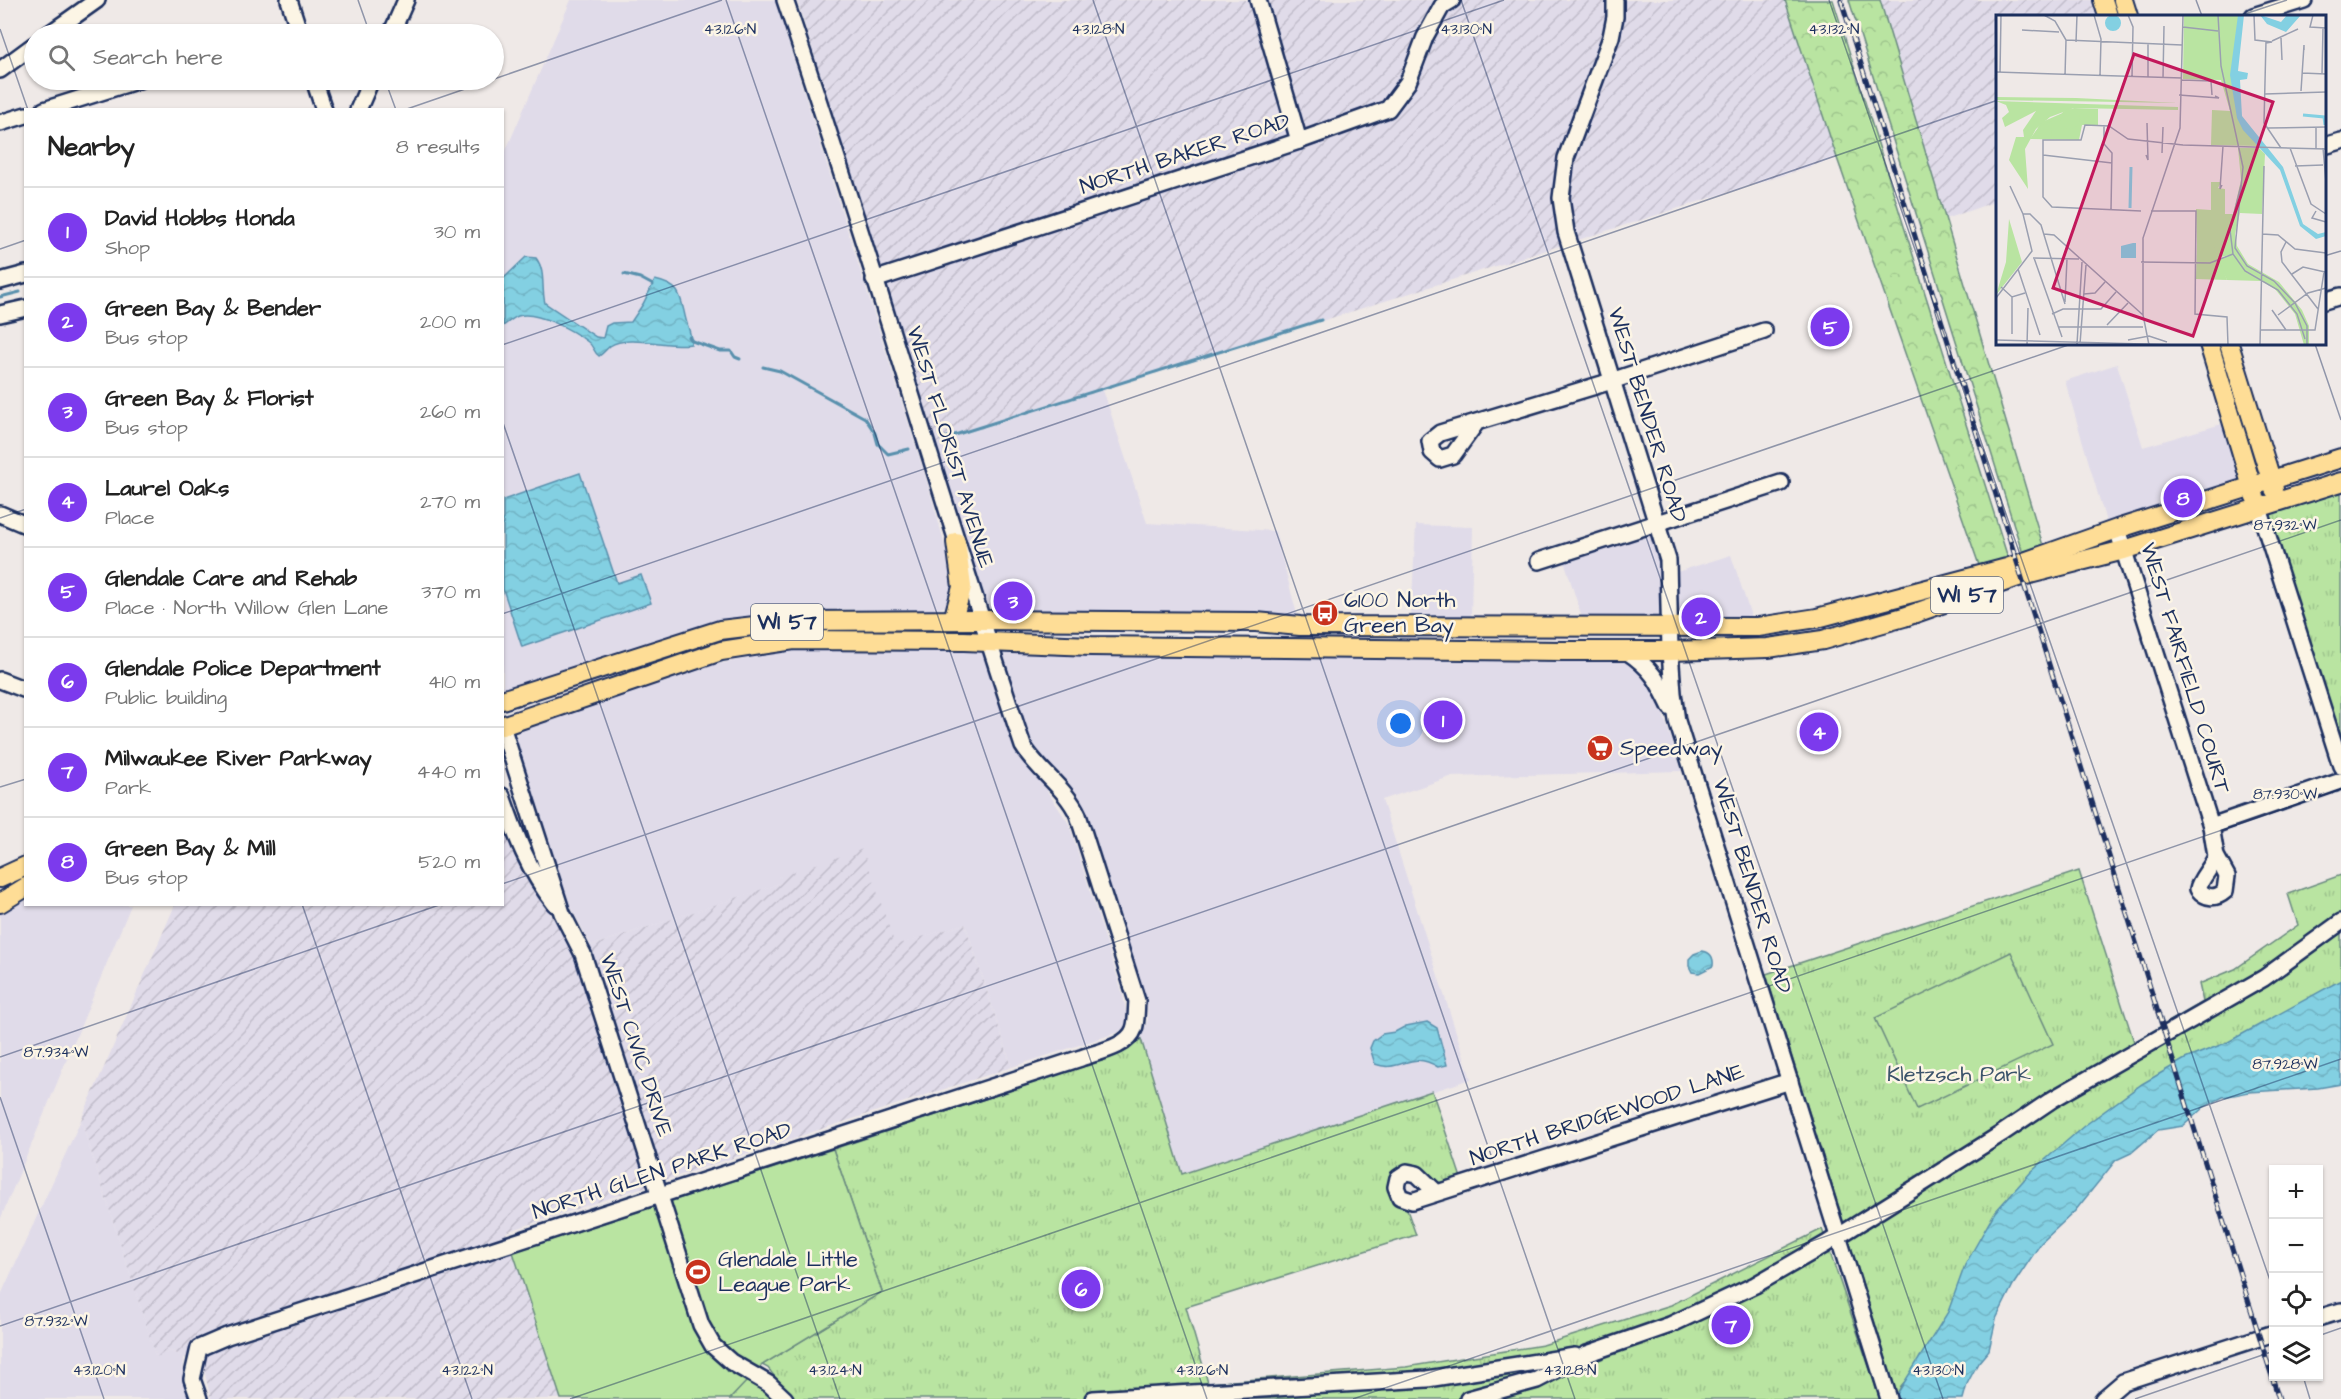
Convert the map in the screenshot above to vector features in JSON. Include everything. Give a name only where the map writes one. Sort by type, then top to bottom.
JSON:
[{"type":"main road","points":[[2103,0],[2108,15]]},
{"type":"main road","points":[[2123,0],[2128,15]]},
{"type":"main road","points":[[2209,345],[2259,508]]},
{"type":"main road","points":[[2229,345],[2278,502]]},
{"type":"main road","name":"WI 57","points":[[504,699],[720,630],[797,621],[981,620],[1256,622],[1300,626],[1758,627],[1817,618],[2007,568],[2117,529],[2341,458]]},
{"type":"main road","name":"WI 57","points":[[504,726],[721,651],[794,640],[988,642],[1091,646],[1626,651],[1768,648],[1823,640],[1904,617],[2018,577],[2124,550],[2341,482]]},
{"type":"main road","points":[[953,620],[962,587],[956,542]]},
{"type":"main road","points":[[1091,646],[1092,621]]},
{"type":"main road","points":[[1113,621],[1114,646]]},
{"type":"main road","points":[[0,878],[24,867]]},
{"type":"main road","points":[[0,903],[24,888]]},
{"type":"street","points":[[63,24],[97,0]]},
{"type":"street","points":[[289,0],[297,24]]},
{"type":"street","points":[[395,24],[406,0]]},
{"type":"street","name":"WEST FLORIST AVENUE","points":[[785,0],[815,89],[956,542],[1023,746],[1035,764],[1069,800],[1078,815],[1137,1001],[1134,1030]]},
{"type":"street","points":[[1258,0],[1299,141]]},
{"type":"street","name":"NORTH BAKER ROAD","points":[[874,280],[1299,141],[1389,109],[1408,82],[1425,37],[1442,6],[1452,0]]},
{"type":"street","name":"WEST BENDER ROAD","points":[[1615,0],[1615,17],[1611,37],[1566,158],[1561,198],[1566,232],[1668,560],[1670,651],[1677,721],[1889,1399]]},
{"type":"street","points":[[2256,15],[2304,0]]},
{"type":"street","points":[[0,70],[24,52]]},
{"type":"street","points":[[50,108],[107,90]]},
{"type":"street","points":[[318,90],[323,108]]},
{"type":"street","points":[[359,108],[367,90]]},
{"type":"street","points":[[0,123],[24,116]]},
{"type":"street","points":[[2326,146],[2341,141]]},
{"type":"street","points":[[0,281],[24,275]]},
{"type":"street","points":[[2326,301],[2341,296]]},
{"type":"street","points":[[0,314],[24,308]]},
{"type":"street","points":[[1476,423],[1764,331]]},
{"type":"street","points":[[1539,561],[1781,483]]},
{"type":"street","points":[[2259,508],[2341,766]]},
{"type":"street","points":[[0,514],[24,524]]},
{"type":"street","name":"WEST FAIRFIELD COURT","points":[[2117,529],[2211,826],[2216,855]]},
{"type":"street","points":[[1626,651],[1641,660],[1655,675],[1677,721]]},
{"type":"street","points":[[0,680],[24,689]]},
{"type":"street","name":"WEST CIVIC DRIVE","points":[[504,729],[562,913],[583,954],[661,1193],[701,1325],[713,1346],[731,1362],[769,1384],[785,1399]]},
{"type":"street","points":[[2211,826],[2341,781]]},
{"type":"street","name":"WEST CIVIC DRIVE","points":[[504,802],[520,849],[542,888],[562,913]]},
{"type":"street","points":[[1468,1399],[1537,1380],[1587,1354],[1670,1325],[1755,1285],[1838,1236],[2053,1099],[2264,978],[2341,922]]},
{"type":"street","name":"NORTH GLEN PARK ROAD","points":[[199,1399],[192,1379],[199,1348],[227,1336],[1082,1058],[1119,1044],[1128,1039],[1134,1030]]},
{"type":"street","name":"NORTH BRIDGEWOOD LANE","points":[[1437,1193],[1790,1081]]},
{"type":"street","points":[[2323,1317],[2341,1311]]},
{"type":"street","points":[[2103,1399],[2123,1382],[2269,1335]]},
{"type":"street","points":[[1093,1399],[1427,1379],[1587,1354]]},
{"type":"shaded area","points":[[571,0],[775,0],[929,488],[955,581],[949,603],[944,607],[929,611],[841,609],[781,613],[724,621],[675,634],[504,692],[504,155]]},
{"type":"shaded area","points":[[797,0],[1785,0],[1837,158],[936,443]]},
{"type":"shaded area","points":[[1880,0],[2098,0],[2103,15],[1996,15],[1996,201],[1945,219]]},
{"type":"shaded area","points":[[2117,364],[2143,447],[2232,421],[2252,485],[2109,532],[2065,381]]},
{"type":"shaded area","points":[[1103,390],[1147,523],[1275,531],[1300,626],[981,620],[956,542],[936,443]]},
{"type":"shaded area","points":[[1416,525],[1473,527],[1471,617],[1411,617]]},
{"type":"shaded area","points":[[1646,533],[1651,534],[1654,538],[1660,572],[1677,572],[1731,555],[1751,616],[1701,619],[1582,618],[1564,560]]},
{"type":"shaded area","points":[[792,650],[1492,655],[1632,660],[1654,687],[1682,771],[1450,777],[1382,800],[1471,1079],[1182,1174],[1141,1039],[1148,1019],[1147,1002],[1098,848],[1078,798],[1068,786],[1047,791],[1069,824],[1123,995],[1127,1017],[1124,1027],[1119,1032],[1012,1067],[965,924],[895,946],[779,876],[782,883],[591,946],[559,884],[515,744],[518,732],[521,729],[707,666]]},
{"type":"shaded area","points":[[504,818],[525,873],[565,937],[591,946],[781,883],[779,876],[863,849],[895,945],[965,924],[1012,1067],[506,1232],[561,1399],[211,1399],[203,1366],[171,1351],[156,1357],[81,1120],[175,906],[504,906]]},
{"type":"shaded area","points":[[24,888],[24,906],[131,906],[0,1220],[0,903]]},
{"type":"shaded area","points":[[81,1120],[156,1356],[171,1351],[184,1357],[183,1375],[190,1399],[0,1399],[0,1297]]},
{"type":"green space","points":[[1785,0],[1833,0],[2008,558],[1979,565],[1837,158]]},
{"type":"green space","points":[[1849,0],[1880,0],[2044,549],[2022,551]]},
{"type":"green space","points":[[2341,492],[2341,742],[2270,514]]},
{"type":"green space","name":"Kletzsch Park","points":[[2079,871],[2134,1042],[2203,1002],[2199,984],[2235,969],[2298,925],[2288,894],[2341,875],[2341,1044],[2146,1112],[1901,1386],[1897,1394],[1766,974]]},
{"type":"green space","points":[[2011,952],[2053,1044],[1917,1109],[1875,1018]]},
{"type":"green space","points":[[1141,1039],[1182,1174],[1432,1091],[1461,1178],[1441,1183],[1403,1168],[1401,1205],[1406,1207],[1416,1235],[1186,1307],[1208,1383],[1406,1367],[1543,1345],[1671,1305],[1822,1229],[1880,1399],[792,1399],[768,1368],[762,1365],[882,1292],[833,1149],[1109,1058],[1124,1052]]},
{"type":"green space","name":"Glendale Little League Park","points":[[833,1149],[882,1292],[762,1365],[730,1399],[561,1399],[513,1252]]},
{"type":"green space","points":[[747,1380],[771,1394],[774,1399],[730,1399]]},
{"type":"water","points":[[526,257],[536,258],[542,274],[545,303],[596,337],[603,338],[606,326],[612,323],[631,322],[655,280],[664,282],[675,289],[681,298],[691,344],[627,341],[610,346],[599,356],[582,337],[535,316],[518,316],[504,325],[504,278]]},
{"type":"water","points":[[580,473],[617,583],[641,575],[651,603],[522,647],[504,592],[504,500]]},
{"type":"water","points":[[1702,951],[1711,956],[1713,966],[1699,973],[1692,972],[1689,959]]},
{"type":"water","points":[[2341,980],[2341,1084],[2318,1088],[2249,1092],[2223,1097],[2204,1107],[2183,1126],[2158,1130],[2131,1153],[2116,1160],[2075,1211],[2041,1243],[2013,1285],[1996,1319],[1989,1350],[1978,1363],[1967,1384],[1963,1399],[1894,1399],[1948,1312],[1965,1265],[1995,1212],[2031,1172],[2084,1126],[2142,1084],[2185,1059],[2228,1042]]},
{"type":"water","points":[[1427,1022],[1437,1028],[1447,1065],[1438,1067],[1420,1060],[1392,1066],[1375,1064],[1370,1048],[1373,1041],[1382,1034]]},
{"type":"waterway","points":[[624,274],[640,278],[653,285]]},
{"type":"waterway","points":[[0,297],[20,292]]},
{"type":"waterway","points":[[942,439],[1321,320]]},
{"type":"waterway","points":[[689,337],[692,341],[720,351],[731,351],[735,357],[740,359]]},
{"type":"waterway","points":[[763,367],[780,371],[865,418],[875,433],[878,444],[888,454],[909,449]]},
{"type":"railway","points":[[1841,0],[2279,1399]]},
{"type":"place","name":"Glendale Care and Rehab","points":[[1830,327]]},
{"type":"place","name":"Green Bay & Mill","points":[[2183,498]]},
{"type":"place","name":"Green Bay & Florist","points":[[1013,601]]},
{"type":"place","name":"6100 North Green Bay","points":[[1325,613]]},
{"type":"place","name":"Green Bay & Bender","points":[[1701,617]]},
{"type":"place","name":"David Hobbs Honda","points":[[1443,720]]},
{"type":"place","name":"Laurel Oaks","points":[[1819,732]]},
{"type":"place","name":"Speedway","points":[[1600,748]]},
{"type":"place","name":"Glendale Little League Park","points":[[698,1272]]},
{"type":"place","name":"Glendale Police Department","points":[[1081,1289]]},
{"type":"place","name":"Milwaukee River Parkway","points":[[1731,1325]]}]
